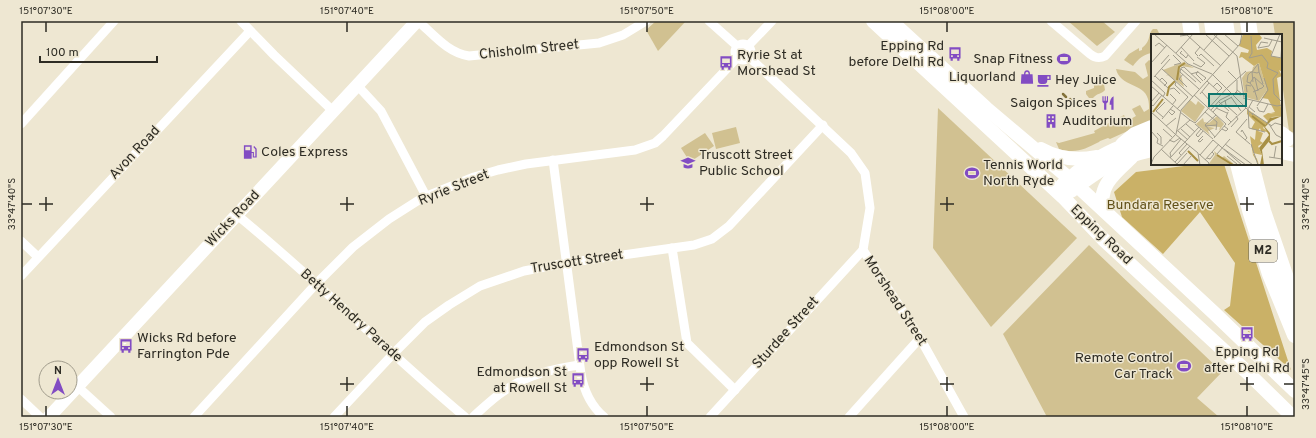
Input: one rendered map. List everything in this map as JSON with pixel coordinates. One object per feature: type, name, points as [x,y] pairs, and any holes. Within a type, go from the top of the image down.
[{"type":"highway","points":[[1190,21],[1192,34]]},
{"type":"highway","points":[[1212,21],[1214,34]]},
{"type":"highway","points":[[1225,21],[1227,34]]},
{"type":"highway","points":[[1128,150],[1135,135],[1151,128]]},
{"type":"highway","name":"M2","points":[[1238,165],[1250,210],[1270,274],[1295,335]]},
{"type":"highway","name":"M2","points":[[1251,165],[1263,211],[1295,304]]},
{"type":"main road","name":"Wicks Road","points":[[78,386],[418,21]]},
{"type":"main road","name":"Epping Road","points":[[873,21],[1059,194],[1103,239],[1247,372],[1293,417]]},
{"type":"main road","name":"Epping Road","points":[[891,21],[986,108],[1074,182],[1295,391]]},
{"type":"main road","points":[[1059,194],[1074,182],[1109,164],[1128,150],[1151,138]]},
{"type":"main road","points":[[1285,141],[1295,155]]},
{"type":"main road","points":[[1028,144],[1037,146],[1051,154],[1066,159],[1102,156],[1128,150],[1151,150]]},
{"type":"main road","points":[[1105,212],[1102,200],[1104,189],[1128,150]]},
{"type":"main road","points":[[1074,182],[1080,170],[1102,156]]},
{"type":"main road","points":[[1278,376],[1295,396]]},
{"type":"main road","name":"Wicks Road","points":[[49,417],[65,400]]},
{"type":"street","points":[[21,124],[114,21]]},
{"type":"street","name":"Chisholm Street","points":[[418,21],[451,50],[456,53],[470,56],[599,43],[623,35],[646,21]]},
{"type":"street","points":[[709,21],[737,46]]},
{"type":"street","points":[[748,46],[772,21]]},
{"type":"street","points":[[1051,21],[1090,54],[1094,57],[1100,58],[1105,56],[1136,21]]},
{"type":"street","points":[[246,24],[333,111]]},
{"type":"street","name":"Avon Road","points":[[21,276],[246,24]]},
{"type":"street","points":[[741,44],[748,46],[751,52],[749,57],[744,59],[738,57],[735,51],[737,46],[741,44]]},
{"type":"street","name":"Ryrie Street","points":[[194,417],[316,284],[364,238],[389,219],[426,196],[474,177],[498,170],[553,160],[635,150],[655,143],[664,136],[738,57]]},
{"type":"street","name":"Morshead Street","points":[[749,57],[823,125],[851,153],[865,173],[870,208],[862,250],[920,338],[964,417]]},
{"type":"street","points":[[357,85],[381,111],[426,196]]},
{"type":"street","name":"Truscott Street","points":[[334,417],[393,354],[426,322],[449,305],[480,286],[524,271],[566,263],[700,244],[712,239],[721,233],[823,125]]},
{"type":"street","points":[[553,160],[579,365],[586,394],[593,407],[604,417]]},
{"type":"street","name":"Betty Hendry Parade","points":[[237,215],[465,417]]},
{"type":"street","points":[[21,241],[38,257]]},
{"type":"street","points":[[672,248],[688,343],[735,390]]},
{"type":"street","name":"Sturdee Street","points":[[710,417],[862,250]]},
{"type":"street","points":[[849,417],[920,338]]},
{"type":"street","points":[[473,417],[504,390],[528,378],[552,369],[579,365]]},
{"type":"street","points":[[78,386],[111,417]]},
{"type":"street","points":[[21,399],[40,417]]},
{"type":"shaded area","points":[[656,21],[686,21],[658,51],[646,30]]},
{"type":"shaded area","points":[[1068,21],[1102,21],[1115,32],[1097,46]]},
{"type":"shaded area","points":[[1273,21],[1295,21],[1295,133],[1289,131],[1282,83],[1282,34],[1275,34]]},
{"type":"shaded area","points":[[1153,29],[1157,29],[1160,34],[1151,34],[1151,53],[1141,57],[1133,66],[1124,60],[1129,54],[1139,48],[1139,51],[1142,50]]},
{"type":"shaded area","points":[[1149,60],[1151,61],[1151,120],[1110,139],[1108,138],[1100,141],[1085,149],[1070,151],[1059,149],[1056,142],[1059,143],[1095,133],[1094,131],[1124,115],[1127,121],[1136,116],[1132,109],[1140,105],[1144,112],[1149,109],[1146,94],[1142,90],[1122,79],[1118,75],[1116,69],[1135,72],[1143,79],[1148,76],[1145,64]]},
{"type":"shaded area","points":[[1097,82],[1104,84],[1105,90],[1093,98],[1089,98],[1086,91],[1094,88],[1094,84]]},
{"type":"shaded area","name":"Tennis World North Ryde","points":[[938,108],[1077,238],[991,327],[933,248]]},
{"type":"shaded area","points":[[736,127],[740,143],[716,149],[712,133]]},
{"type":"shaded area","points":[[705,133],[714,146],[690,162],[681,148]]},
{"type":"shaded area","points":[[1089,245],[1222,372],[1197,398],[1219,417],[1047,417],[1003,334]]},
{"type":"green space","name":"Bundara Reserve","points":[[1192,165],[1224,165],[1291,370],[1224,310],[1230,306],[1235,263],[1200,212],[1163,254],[1122,217],[1114,192],[1136,172]]},
{"type":"waterway","points":[[1063,94],[1066,97]]},
{"type":"waterway","points":[[1070,99],[1073,104]]},
{"type":"place","name":"Epping Rd before Delhi Rd","points":[[955,54]]},
{"type":"place","name":"Snap Fitness","points":[[1064,59]]},
{"type":"place","name":"Ryrie St at Morshead St","points":[[726,63]]},
{"type":"place","name":"Liquorland","points":[[1027,77]]},
{"type":"place","name":"Hey Juice","points":[[1044,80]]},
{"type":"place","name":"Saigon Spices","points":[[1108,103]]},
{"type":"place","name":"Auditorium","points":[[1051,121]]},
{"type":"place","name":"Coles Express","points":[[250,152]]},
{"type":"place","name":"Truscott Street Public School","points":[[688,163]]},
{"type":"place","name":"Tennis World North Ryde","points":[[972,173]]},
{"type":"place","name":"Epping Rd after Delhi Rd","points":[[1247,334]]},
{"type":"place","name":"Wicks Rd before Farrington Pde","points":[[126,346]]},
{"type":"place","name":"Edmondson St opp Rowell St","points":[[583,355]]},
{"type":"place","name":"Remote Control Car Track","points":[[1184,366]]},
{"type":"place","name":"Edmondson St at Rowell St","points":[[578,380]]}]
